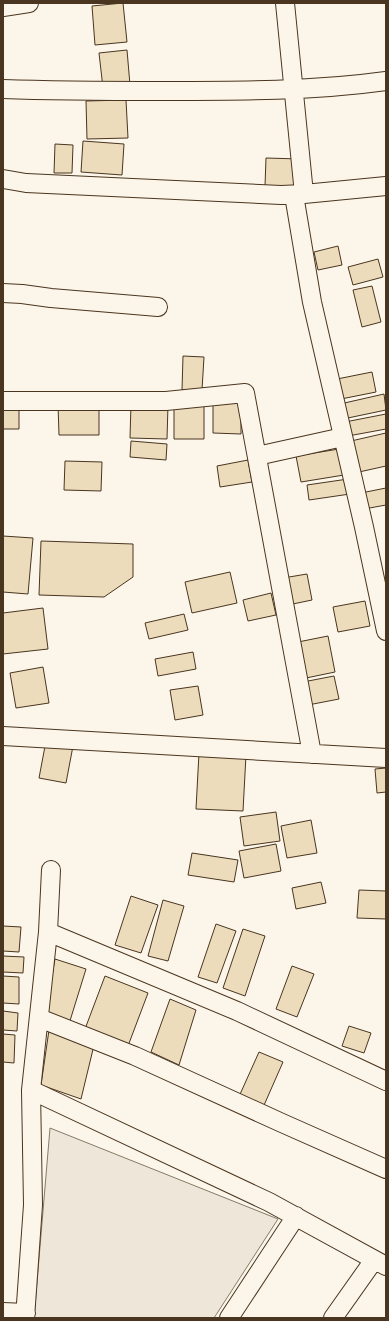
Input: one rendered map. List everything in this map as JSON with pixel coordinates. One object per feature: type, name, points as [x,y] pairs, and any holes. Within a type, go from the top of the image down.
[{"type":"street","points":[[3,6],[29,3]]},
{"type":"street","points":[[285,3],[293,90],[299,195],[312,302],[364,527],[386,631]]},
{"type":"street","points":[[3,89],[211,91],[293,90],[353,86],[386,81]]},
{"type":"street","points":[[3,179],[26,183],[299,195],[386,186]]},
{"type":"street","points":[[3,293],[158,307]]},
{"type":"street","points":[[3,401],[166,401],[245,393],[312,754]]},
{"type":"street","points":[[257,456],[343,437]]},
{"type":"street","points":[[3,736],[386,758]]},
{"type":"street","points":[[3,1312],[26,1316],[33,1205],[31,1090],[48,932],[51,870]]},
{"type":"street","points":[[48,932],[237,1010],[386,1081]]},
{"type":"street","points":[[38,1018],[135,1056],[282,1124],[386,1169]]},
{"type":"street","points":[[31,1090],[269,1202],[380,1263],[333,1318]]},
{"type":"street","points":[[229,1318],[296,1216]]},
{"type":"shaded area","points":[[50,1128],[278,1219],[214,1318],[34,1318]]},
{"type":"building","points":[[123,3],[127,42],[95,45],[92,6]]},
{"type":"building","points":[[127,50],[130,85],[103,88],[99,53]]},
{"type":"building","points":[[126,100],[128,138],[87,139],[86,101]]},
{"type":"building","points":[[83,141],[124,144],[122,175],[81,172]]},
{"type":"building","points":[[55,144],[73,145],[72,173],[54,173]]},
{"type":"building","points":[[266,158],[300,159],[299,186],[265,186]]},
{"type":"building","points":[[338,246],[342,265],[318,270],[314,252]]},
{"type":"building","points":[[378,259],[383,277],[353,285],[348,267]]},
{"type":"building","points":[[372,286],[381,322],[362,327],[353,290]]},
{"type":"building","points":[[183,356],[204,357],[202,390],[182,390]]},
{"type":"building","points":[[372,372],[376,392],[341,399],[337,379]]},
{"type":"building","points":[[384,394],[386,410],[343,419],[340,404]]},
{"type":"building","points":[[213,400],[241,400],[241,434],[213,433]]},
{"type":"building","points":[[174,402],[204,402],[204,439],[174,439]]},
{"type":"building","points":[[58,404],[99,404],[99,435],[59,435]]},
{"type":"building","points":[[131,404],[168,405],[167,439],[130,438]]},
{"type":"building","points":[[3,405],[19,405],[19,429],[3,429]]},
{"type":"building","points":[[386,414],[386,429],[348,436],[345,422]]},
{"type":"building","points":[[386,433],[386,466],[359,472],[351,441]]},
{"type":"building","points":[[131,441],[167,444],[166,460],[130,457]]},
{"type":"building","points":[[339,449],[344,475],[301,482],[296,456]]},
{"type":"building","points":[[248,460],[252,482],[220,487],[217,466]]},
{"type":"building","points":[[65,461],[102,462],[101,491],[64,490]]},
{"type":"building","points":[[348,479],[350,494],[309,500],[307,485]]},
{"type":"building","points":[[386,488],[386,505],[364,509],[361,493]]},
{"type":"building","points":[[3,536],[33,538],[28,594],[3,592]]},
{"type":"building","points":[[41,541],[133,544],[133,577],[104,597],[39,595]]},
{"type":"building","points":[[230,572],[237,603],[192,613],[185,582]]},
{"type":"building","points":[[307,574],[312,600],[288,605],[283,578]]},
{"type":"building","points":[[271,593],[276,615],[248,621],[243,600]]},
{"type":"building","points":[[365,601],[370,626],[338,632],[333,607]]},
{"type":"building","points":[[43,608],[48,649],[3,654],[3,613]]},
{"type":"building","points":[[184,614],[188,630],[149,639],[145,623]]},
{"type":"building","points":[[328,636],[335,672],[306,678],[298,642]]},
{"type":"building","points":[[193,652],[196,669],[158,676],[155,659]]},
{"type":"building","points":[[43,667],[49,703],[16,708],[10,673]]},
{"type":"building","points":[[334,676],[339,699],[308,705],[303,682]]},
{"type":"building","points":[[198,686],[203,715],[175,720],[170,690]]},
{"type":"building","points":[[46,741],[73,746],[66,783],[39,778]]},
{"type":"building","points":[[199,753],[246,755],[243,811],[196,809]]},
{"type":"building","points":[[386,768],[386,792],[377,793],[375,769]]},
{"type":"building","points":[[276,812],[280,841],[244,846],[240,817]]},
{"type":"building","points":[[311,820],[317,853],[287,858],[281,826]]},
{"type":"building","points":[[276,844],[281,871],[244,878],[239,851]]},
{"type":"building","points":[[192,853],[238,860],[234,882],[188,875]]},
{"type":"building","points":[[321,882],[326,903],[296,909],[292,888]]},
{"type":"building","points":[[359,890],[386,891],[386,919],[357,918]]},
{"type":"building","points":[[131,896],[158,905],[141,953],[115,945]]},
{"type":"building","points":[[163,900],[184,906],[168,961],[148,956]]},
{"type":"building","points":[[216,924],[236,931],[217,983],[198,977]]},
{"type":"building","points":[[3,926],[21,927],[19,952],[3,951]]},
{"type":"building","points":[[243,929],[265,936],[245,996],[223,988]]},
{"type":"building","points":[[3,956],[24,957],[23,973],[3,972]]},
{"type":"building","points":[[55,959],[86,969],[69,1024],[45,1014]]},
{"type":"building","points":[[292,966],[314,974],[297,1017],[276,1009]]},
{"type":"building","points":[[3,976],[19,977],[19,1004],[3,1003]]},
{"type":"building","points":[[105,976],[148,993],[128,1046],[85,1029]]},
{"type":"building","points":[[170,999],[196,1010],[179,1065],[151,1052]]},
{"type":"building","points":[[3,1011],[18,1013],[17,1031],[3,1030]]},
{"type":"building","points":[[349,1026],[371,1033],[364,1053],[342,1046]]},
{"type":"building","points":[[49,1030],[95,1041],[81,1099],[41,1085]]},
{"type":"building","points":[[3,1034],[15,1035],[14,1063],[3,1062]]},
{"type":"building","points":[[259,1052],[283,1062],[261,1112],[237,1101]]}]
